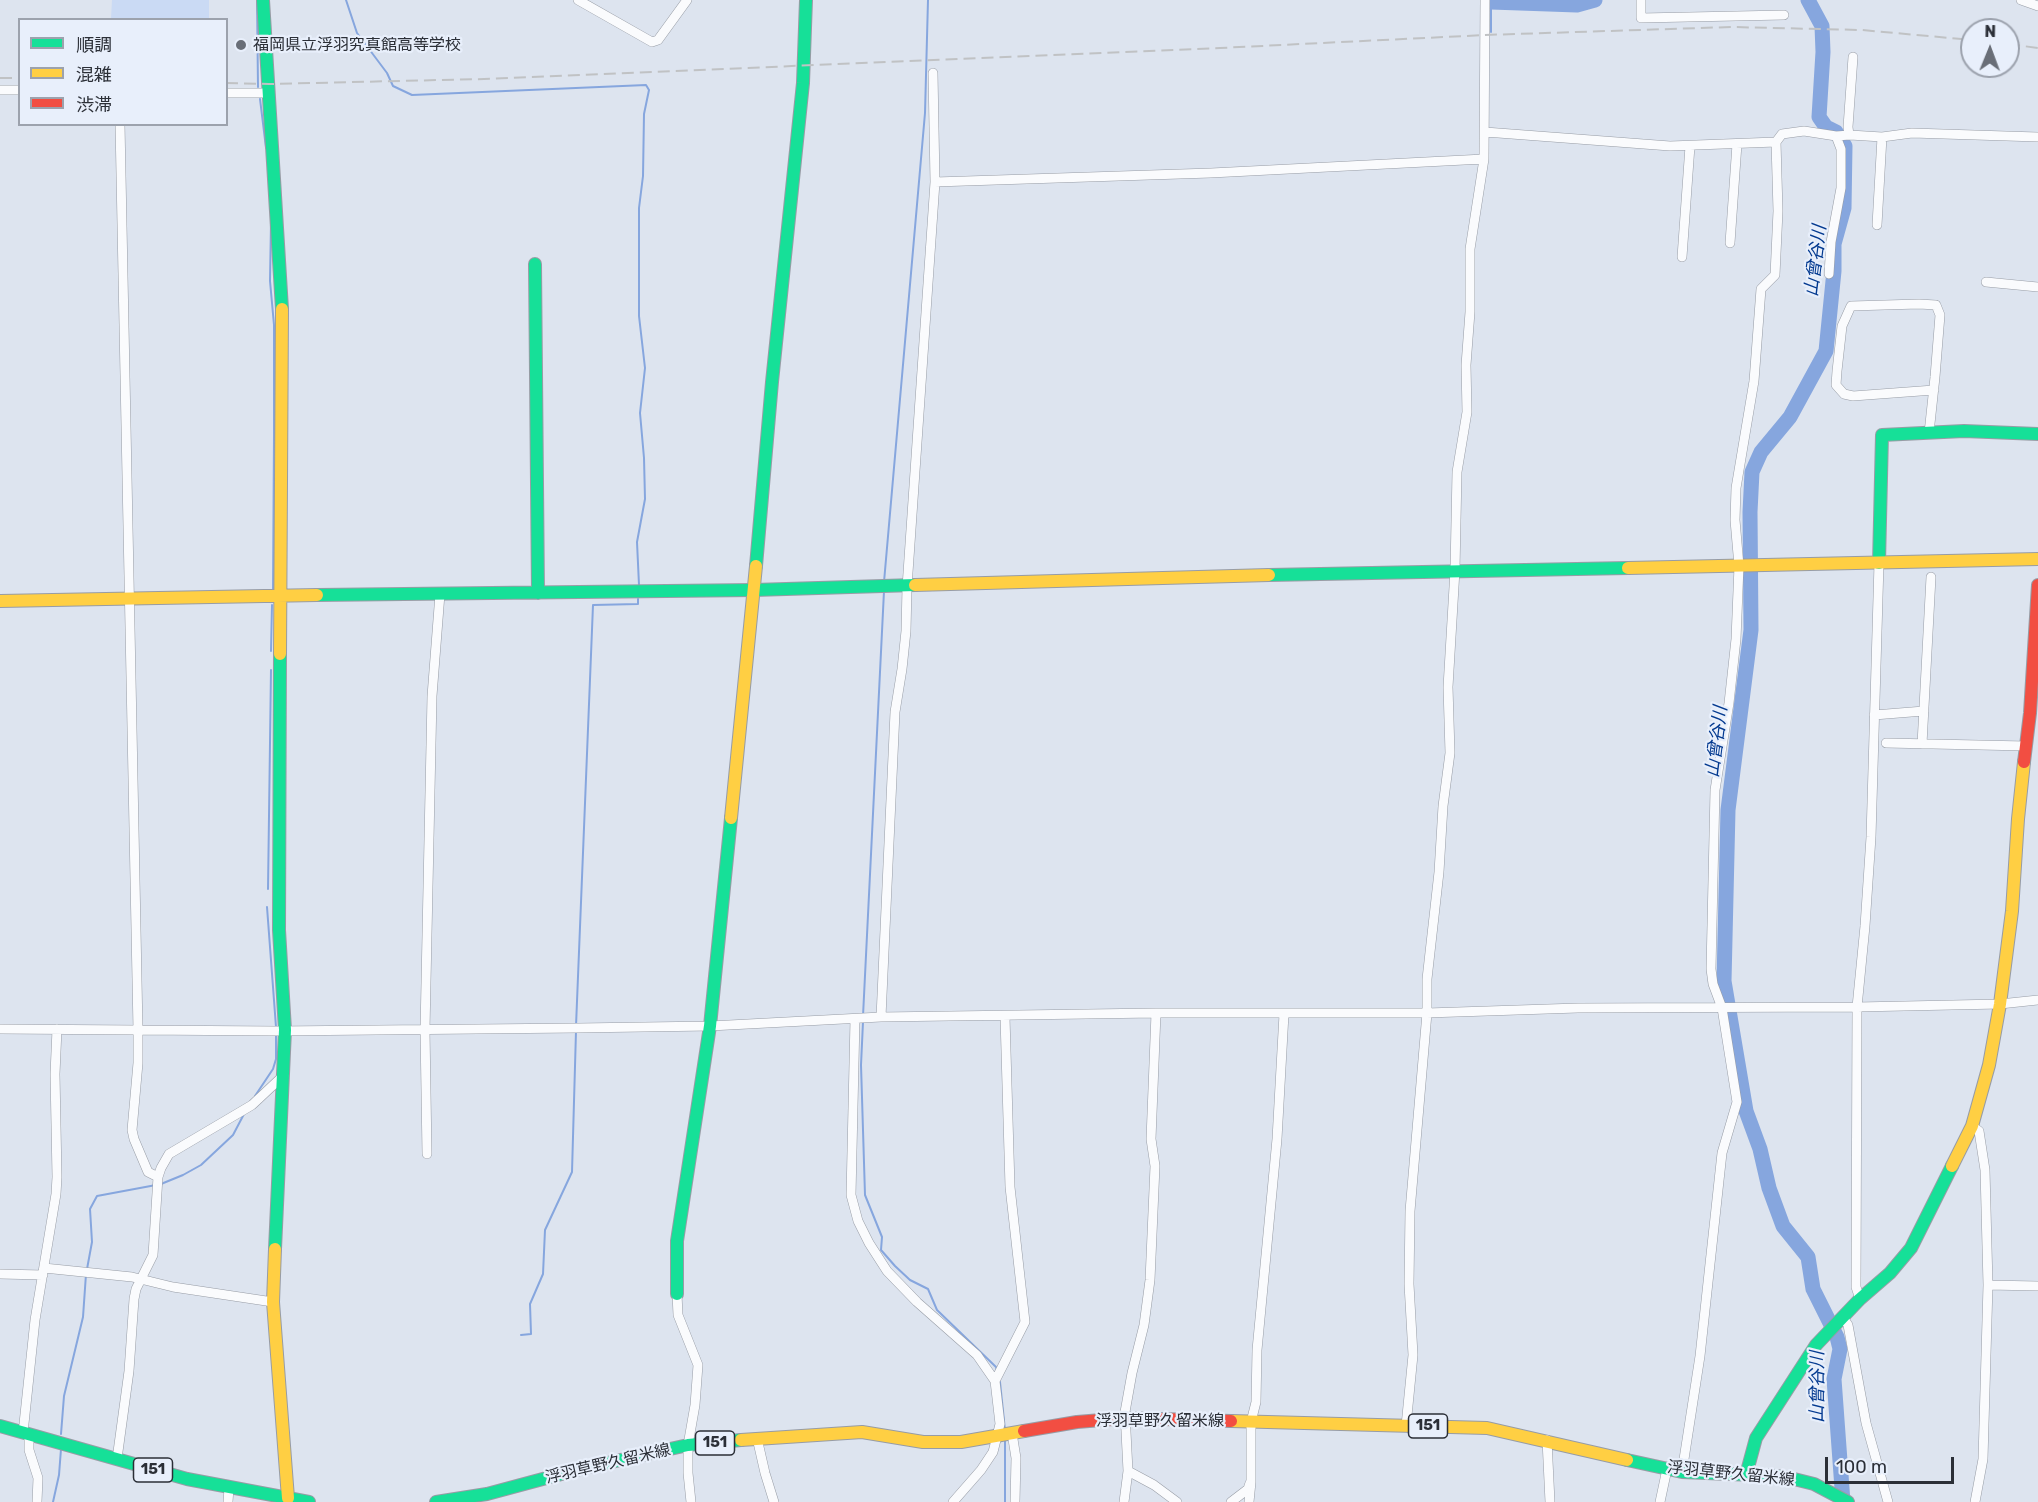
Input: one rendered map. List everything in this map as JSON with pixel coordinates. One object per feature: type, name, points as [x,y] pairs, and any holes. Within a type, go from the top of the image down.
[{"type":"street","points":[[263,0],[282,304],[278,1030],[284,1075],[273,1302],[288,1498]]},
{"type":"street","points":[[578,0],[652,42],[658,40],[687,0]]},
{"type":"street","points":[[691,1502],[688,1446],[695,1405],[698,1365],[678,1315],[677,1240],[710,1026],[803,83],[806,0]]},
{"type":"street","points":[[1406,1426],[1413,1355],[1408,1273],[1410,1211],[1427,1013],[1427,979],[1450,753],[1448,687],[1455,570],[1457,472],[1467,412],[1466,365],[1470,312],[1470,249],[1484,159],[1485,0]]},
{"type":"street","points":[[1641,0],[1641,18],[1784,15]]},
{"type":"street","points":[[2021,0],[2038,6]]},
{"type":"street","points":[[1829,274],[1832,234],[1841,188],[1842,135],[1848,127],[1853,57]]},
{"type":"street","points":[[881,1017],[895,712],[903,660],[935,182],[933,74]]},
{"type":"street","points":[[0,90],[18,90]]},
{"type":"street","points":[[228,93],[269,93]]},
{"type":"street","points":[[120,126],[138,1030],[138,1063],[132,1130],[148,1172],[158,1182]]},
{"type":"street","points":[[1682,1472],[1700,1356],[1722,1153],[1737,1102],[1726,1008],[1713,984],[1711,969],[1715,790],[1747,566],[1735,520],[1736,488],[1754,381],[1761,289],[1775,274],[1778,211],[1776,142],[1782,134],[1804,131],[1882,137],[1912,133],[2038,137]]},
{"type":"street","points":[[1485,132],[1670,146],[1776,142]]},
{"type":"street","points":[[1877,225],[1882,137]]},
{"type":"street","points":[[1730,243],[1737,144]]},
{"type":"street","points":[[1682,256],[1689,146]]},
{"type":"street","points":[[935,182],[1211,173],[1484,159]]},
{"type":"street","points":[[535,264],[538,593]]},
{"type":"street","points":[[1986,282],[2038,286]]},
{"type":"street","points":[[1929,433],[1934,390],[1940,315],[1936,305],[1851,306],[1842,326],[1837,371],[1836,385],[1844,394],[1853,396],[1934,390]]},
{"type":"street","points":[[1860,1299],[1856,1287],[1857,1007],[1869,870],[1882,435],[1964,431],[2038,434]]},
{"type":"street","points":[[0,602],[281,595],[907,587],[1455,570],[2038,559]]},
{"type":"street","points":[[1922,744],[1931,577]]},
{"type":"street","points":[[1746,1475],[1756,1438],[1805,1361],[1835,1324],[1890,1273],[1911,1248],[1972,1126],[1989,1065],[2000,1004],[2012,911],[2038,585]]},
{"type":"street","points":[[427,1154],[425,1030],[432,696],[440,594]]},
{"type":"street","points":[[1874,715],[1924,711]]},
{"type":"street","points":[[1887,743],[2026,746]]},
{"type":"street","points":[[0,1029],[576,1028],[710,1026],[881,1017],[1005,1017],[1156,1013],[1427,1013],[1578,1008],[1857,1007],[2000,1004],[2038,1000]]},
{"type":"street","points":[[1124,1502],[1128,1471],[1126,1418],[1150,1280],[1155,1166],[1151,1139],[1156,1013]]},
{"type":"street","points":[[1249,1502],[1251,1422],[1256,1402],[1257,1350],[1277,1139],[1284,1014]]},
{"type":"street","points":[[995,1381],[1025,1322],[1010,1187],[1005,1017]]},
{"type":"street","points":[[855,1019],[851,1195],[858,1221],[887,1271],[917,1302],[977,1355],[995,1381],[1000,1424],[1007,1434],[1016,1458],[1015,1502]]},
{"type":"street","points":[[37,1502],[38,1478],[26,1434],[35,1320],[57,1177],[55,1074],[57,1029]]},
{"type":"street","points":[[117,1459],[129,1371],[134,1299],[153,1255],[161,1168],[169,1154],[252,1105],[284,1075]]},
{"type":"street","points":[[1972,1126],[1979,1131],[1985,1170],[1988,1285],[1983,1459],[1975,1502]]},
{"type":"street","points":[[0,1274],[86,1273],[141,1279],[173,1287],[273,1302]]},
{"type":"street","points":[[1988,1285],[2038,1286]]},
{"type":"street","points":[[1835,1324],[1848,1325],[1866,1423],[1888,1502]]},
{"type":"street","name":"浮羽草野久留米線","points":[[436,1502],[484,1498],[580,1469],[688,1446],[845,1432],[938,1443],[961,1442],[1077,1422],[1126,1418],[1487,1428],[1682,1472],[1794,1479],[1814,1484],[1839,1499]]},
{"type":"street","name":"151","points":[[0,1426],[187,1479],[309,1502]]},
{"type":"street","points":[[953,1502],[981,1470],[1007,1434]]},
{"type":"street","points":[[758,1438],[774,1502]]},
{"type":"street","points":[[1547,1440],[1550,1502]]},
{"type":"street","points":[[1660,1502],[1667,1469]]},
{"type":"street","points":[[1128,1471],[1154,1485],[1177,1502]]},
{"type":"street","points":[[1231,1502],[1248,1489],[1251,1482]]},
{"type":"street","points":[[228,1502],[229,1488]]},
{"type":"shaded area","points":[[112,0],[209,0],[209,18],[111,18]]},
{"type":"waterway","points":[[257,0],[258,87]]},
{"type":"waterway","points":[[346,0],[357,33],[387,73],[393,86],[412,95],[646,85],[649,90],[644,114],[643,176],[639,208],[639,316],[645,368],[640,413],[645,499],[637,542],[639,585]]},
{"type":"waterway","points":[[884,582],[925,113],[928,0]]},
{"type":"waterway","name":"山曾谷川","points":[[1491,0],[1491,2],[1577,5],[1595,0]]},
{"type":"waterway","name":"山曾谷川","points":[[1808,0],[1822,26],[1823,52],[1819,117],[1826,127],[1836,132],[1845,146],[1844,208],[1834,244],[1834,271],[1826,351],[1790,417],[1761,452],[1752,472],[1751,630],[1728,810],[1724,981],[1746,1111],[1760,1149],[1769,1188],[1783,1226],[1808,1257],[1813,1289],[1837,1337],[1840,1349],[1834,1379],[1843,1502]]},
{"type":"waterway","points":[[1491,2],[1491,32]]},
{"type":"waterway","points":[[260,99],[266,148]]},
{"type":"waterway","points":[[271,223],[270,281],[274,325],[273,592]]},
{"type":"waterway","points":[[863,1016],[884,591]]},
{"type":"waterway","points":[[576,1026],[593,605],[638,604],[638,599]]},
{"type":"waterway","points":[[271,651],[272,605]]},
{"type":"waterway","points":[[268,889],[271,670]]},
{"type":"waterway","points":[[267,907],[276,1027]]},
{"type":"waterway","points":[[863,1022],[861,1065],[865,1195],[882,1237],[881,1250],[910,1280],[928,1289],[937,1310],[996,1367],[997,1371]]},
{"type":"waterway","points":[[521,1335],[531,1334],[530,1304],[543,1274],[545,1230],[572,1172],[576,1031]]},
{"type":"waterway","points":[[255,1096],[273,1069],[276,1059],[276,1033]]},
{"type":"waterway","points":[[161,1184],[201,1165],[233,1135],[244,1114]]},
{"type":"waterway","points":[[87,1269],[92,1242],[90,1209],[97,1196],[156,1185]]},
{"type":"waterway","points":[[61,1434],[64,1396],[83,1317],[86,1274]]},
{"type":"waterway","points":[[1000,1382],[1005,1430]]},
{"type":"waterway","points":[[1005,1439],[1005,1502]]},
{"type":"waterway","points":[[53,1502],[59,1475],[61,1449]]},
{"type":"railway","points":[[228,83],[484,79],[1485,35],[1732,27],[1862,30],[1960,39]]},
{"type":"railway","points":[[2020,46],[2038,48]]},
{"type":"railway","points":[[0,78],[18,78]]},
{"type":"traffic: fast","points":[[263,0],[282,309]]},
{"type":"traffic: fast","points":[[756,566],[772,382],[803,83],[806,0]]},
{"type":"traffic: fast","points":[[535,264],[538,593]]},
{"type":"traffic: fast","points":[[1879,563],[1882,435],[1964,431],[2038,434]]},
{"type":"traffic: fast","points":[[1269,575],[1628,568]]},
{"type":"traffic: fast","points":[[317,595],[754,590],[915,585]]},
{"type":"traffic: fast","points":[[275,1249],[285,1030],[279,930],[280,654]]},
{"type":"traffic: fast","points":[[677,1294],[677,1241],[710,1026],[731,818]]},
{"type":"traffic: fast","points":[[1746,1475],[1756,1438],[1816,1345],[1860,1299],[1890,1273],[1911,1248],[1952,1166]]},
{"type":"traffic: fast","points":[[0,1426],[187,1479],[309,1502]]},
{"type":"traffic: fast","points":[[436,1502],[487,1494],[580,1469],[688,1445],[741,1440]]},
{"type":"traffic: fast","points":[[1627,1460],[1682,1472],[1777,1476],[1794,1479],[1814,1484],[1848,1502]]},
{"type":"traffic: slow","points":[[280,654],[282,309]]},
{"type":"traffic: slow","points":[[1628,568],[2038,559]]},
{"type":"traffic: slow","points":[[731,818],[756,566]]},
{"type":"traffic: slow","points":[[915,585],[1269,575]]},
{"type":"traffic: slow","points":[[0,601],[317,595]]},
{"type":"traffic: slow","points":[[1952,1166],[1972,1126],[1989,1065],[2000,1004],[2012,911],[2024,762]]},
{"type":"traffic: slow","points":[[275,1249],[273,1302],[288,1498]]},
{"type":"traffic: slow","points":[[1231,1421],[1487,1428],[1627,1460]]},
{"type":"traffic: slow","points":[[741,1440],[862,1432],[923,1442],[961,1442],[1024,1431]]},
{"type":"traffic: jam","points":[[2024,762],[2030,713],[2038,585]]},
{"type":"traffic: jam","points":[[1024,1431],[1077,1422],[1126,1418],[1231,1421]]},
{"type":"place","name":"福岡県立浮羽究真館高等学校","points":[[241,45]]}]
